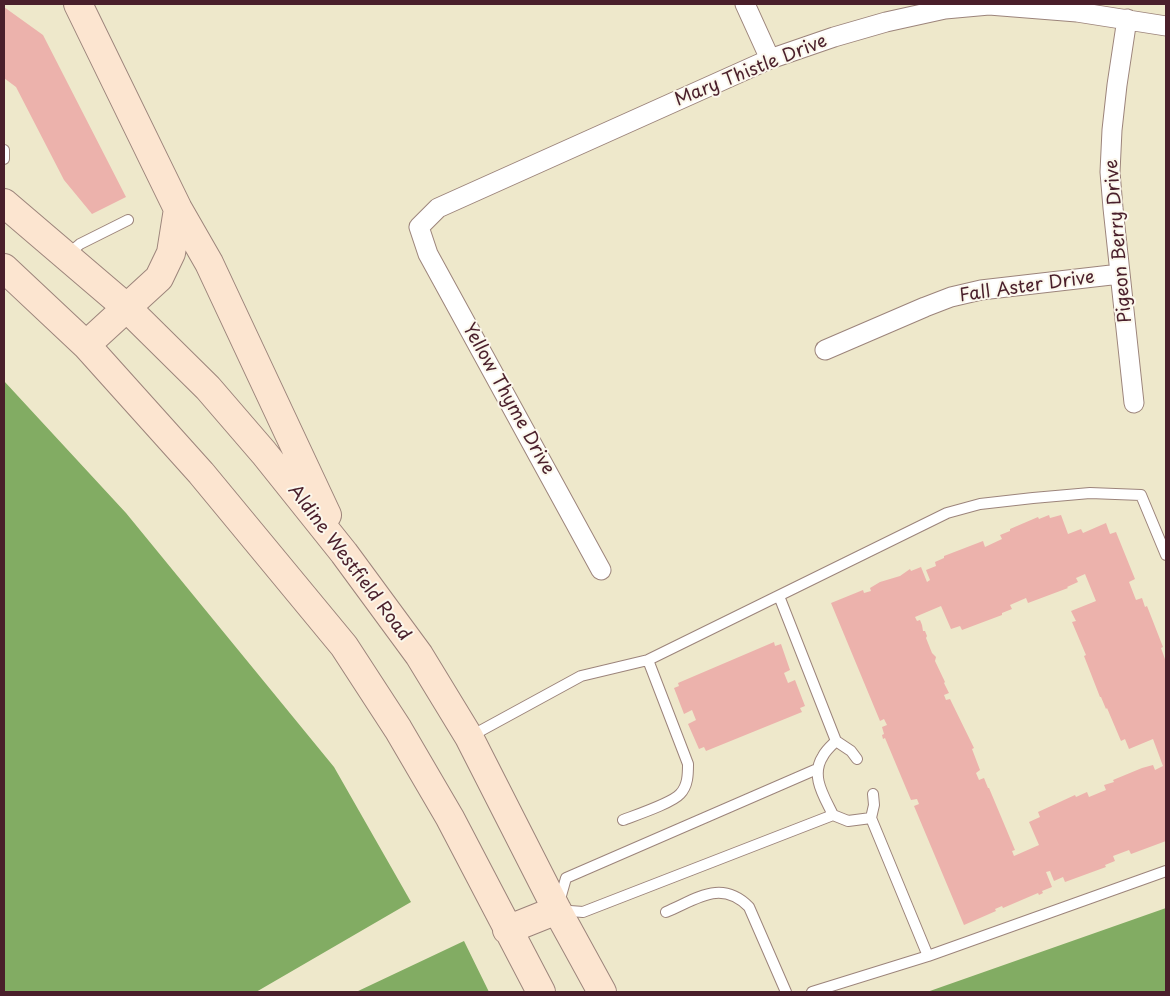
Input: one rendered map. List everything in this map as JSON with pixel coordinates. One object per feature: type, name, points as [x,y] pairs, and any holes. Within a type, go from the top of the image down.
[{"type":"main road","points":[[78,4],[178,209],[209,263],[344,553]]},
{"type":"main road","name":"Aldine Westfield Road","points":[[4,203],[127,308],[208,388],[344,553],[419,655],[469,737],[602,992]]},
{"type":"main road","points":[[86,345],[159,278],[171,253],[178,209]]},
{"type":"main road","points":[[4,268],[86,345],[201,473],[344,646],[398,729],[450,818],[541,992]]},
{"type":"main road","points":[[508,930],[558,910]]},
{"type":"street","points":[[745,4],[770,59]]},
{"type":"street","name":"Mary Thistle Drive","points":[[419,227],[438,208],[770,59],[834,37],[886,22],[945,9],[989,5],[1040,8],[1166,26]]},
{"type":"street","name":"Pigeon Berry Drive","points":[[1127,19],[1115,103],[1110,172],[1134,403]]},
{"type":"street","name":"Yellow Thyme Drive","points":[[419,227],[428,254],[601,570]]},
{"type":"street","name":"Fall Aster Drive","points":[[825,350],[925,307],[973,292],[1120,274]]},
{"type":"lane","points":[[4,150],[4,159]]},
{"type":"lane","points":[[66,256],[80,244],[128,220]]},
{"type":"lane","points":[[469,737],[581,676],[648,660],[947,513],[980,504],[1090,493],[1141,494],[1166,555]]},
{"type":"lane","points":[[779,596],[836,741],[851,751],[857,759]]},
{"type":"lane","points":[[623,820],[681,794],[688,778],[688,764],[648,660]]},
{"type":"lane","points":[[833,815],[818,782],[817,769],[823,755],[836,741]]},
{"type":"lane","points":[[817,769],[566,878],[558,910],[582,912],[833,815],[848,821],[871,818]]},
{"type":"lane","points":[[873,794],[874,805],[871,818],[928,956]]},
{"type":"lane","points":[[812,992],[928,956],[1166,871]]},
{"type":"lane","points":[[666,912],[714,892],[729,893],[740,899],[748,907],[786,992]]},
{"type":"green space","points":[[4,381],[126,513],[334,767],[411,902],[256,992],[4,992]]},
{"type":"green space","points":[[1166,908],[1166,992],[927,992]]},
{"type":"green space","points":[[464,941],[489,992],[356,992]]},
{"type":"building","points":[[4,7],[43,35],[126,197],[92,214],[64,180],[16,87],[4,78]]},
{"type":"building","points":[[1049,515],[1050,518],[1061,515],[1068,534],[1081,529],[1083,533],[1106,523],[1110,534],[1116,532],[1135,579],[1129,582],[1136,600],[1142,598],[1145,607],[1147,606],[1163,647],[1161,648],[1166,662],[1166,841],[1131,854],[1129,850],[1113,856],[1115,861],[1105,865],[1106,867],[1065,882],[1063,877],[1054,881],[1050,871],[1046,872],[1052,887],[1042,891],[1043,893],[1039,895],[1038,893],[1003,908],[1002,906],[995,909],[996,911],[964,925],[914,806],[919,804],[917,799],[911,800],[885,738],[883,739],[882,727],[887,725],[884,719],[880,721],[831,603],[863,590],[864,593],[871,591],[870,588],[880,582],[900,576],[910,569],[911,571],[921,567],[927,582],[930,580],[926,570],[936,566],[935,562],[944,558],[944,556],[983,541],[985,547],[1002,539],[1000,535],[1010,531],[1010,529],[1038,517],[1039,519]],"holes":[[[1085,574],[1096,601],[1071,611],[1076,621],[1072,622],[1086,655],[1084,656],[1100,697],[1107,708],[1121,741],[1125,739],[1129,749],[1153,739],[1163,766],[1155,770],[1153,765],[1142,768],[1104,785],[1106,790],[1089,797],[1087,792],[1076,797],[1075,795],[1038,812],[1040,817],[1029,822],[1039,845],[1014,856],[1012,851],[1015,850],[989,788],[984,778],[979,780],[976,773],[980,770],[972,749],[974,748],[950,699],[946,700],[944,695],[949,693],[935,661],[936,657],[932,653],[920,620],[917,621],[915,617],[941,606],[951,629],[960,626],[962,630],[1002,615],[1002,613],[1012,609],[1010,605],[1026,598],[1028,603],[1068,588],[1078,582],[1076,578]]]},
{"type":"building","points":[[774,642],[775,646],[781,644],[790,670],[784,673],[788,683],[795,680],[805,706],[800,708],[802,712],[706,751],[704,747],[699,749],[688,724],[696,720],[692,710],[684,714],[674,688],[679,686],[678,683]]}]
